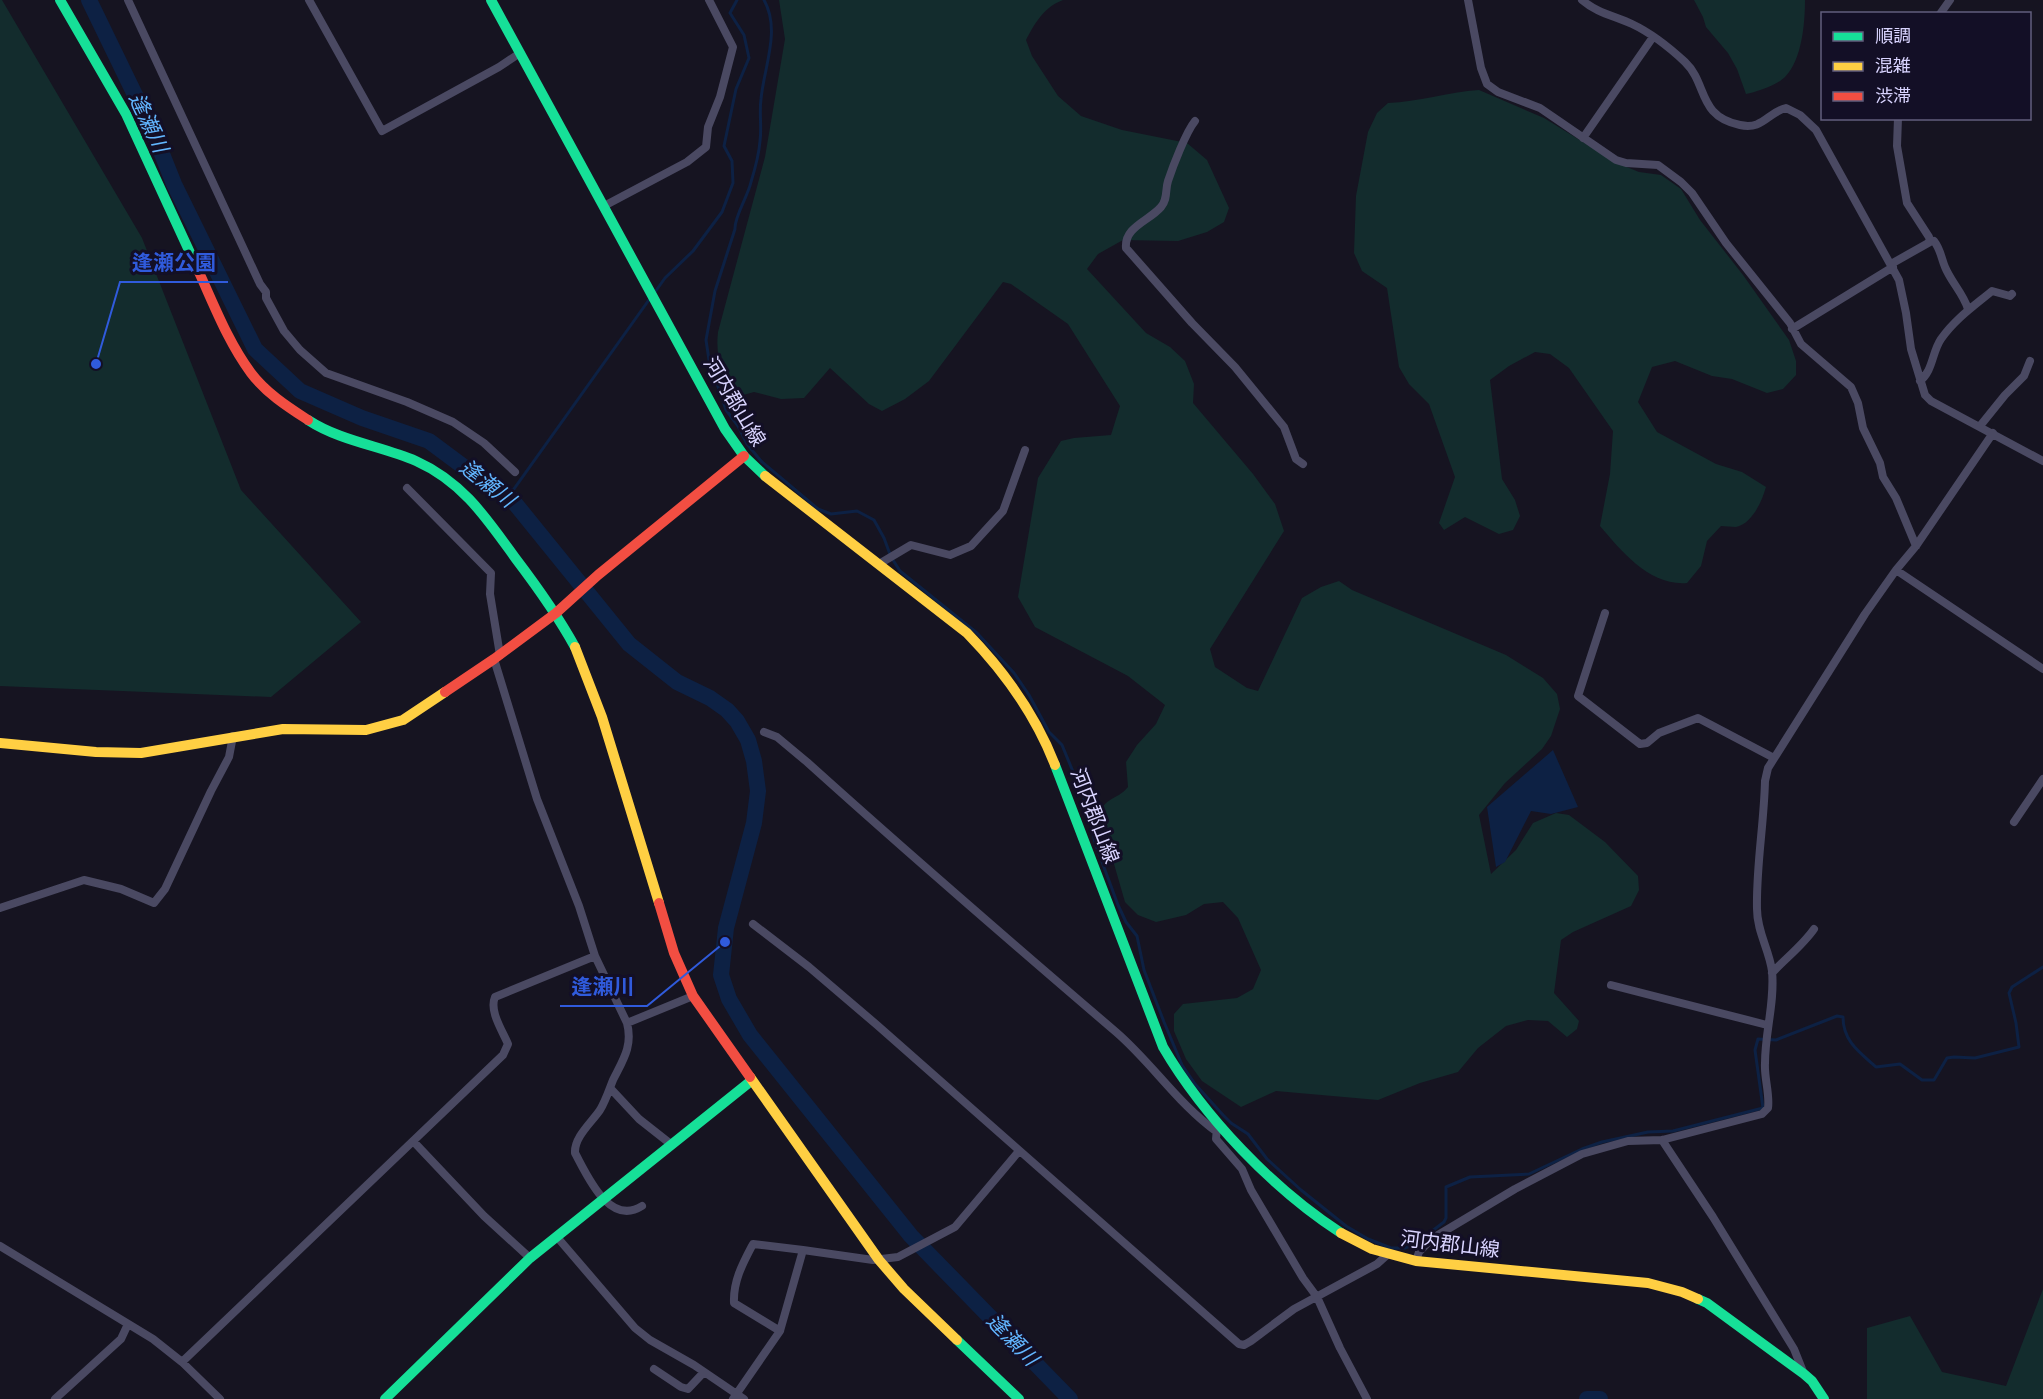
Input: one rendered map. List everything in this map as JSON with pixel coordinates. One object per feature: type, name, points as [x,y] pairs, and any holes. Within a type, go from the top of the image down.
[{"type":"street","points":[[60,0],[126,114],[232,343],[252,375],[279,401],[314,424],[366,445],[415,461],[457,487],[479,508],[559,611],[578,653],[602,717],[674,953],[693,996],[879,1260],[904,1289],[1019,1399]]},
{"type":"street","points":[[128,0],[260,284],[266,292],[266,298],[284,331],[300,350],[327,374],[407,402],[453,422],[484,443],[515,472]]},
{"type":"street","points":[[309,0],[382,131],[499,67],[520,53]]},
{"type":"street","name":"河内郡山線","points":[[491,0],[725,429],[744,456],[768,479],[967,633],[1007,677],[1028,710],[1053,760],[1163,1047],[1177,1074],[1218,1128],[1302,1204],[1348,1238],[1387,1255],[1416,1261],[1648,1283],[1682,1292],[1707,1303],[1804,1374],[1812,1381],[1824,1399]]},
{"type":"street","points":[[604,206],[687,162],[706,147],[708,127],[720,98],[733,47],[709,0]]},
{"type":"street","points":[[1468,0],[1481,68],[1487,84],[1497,93],[1540,108],[1616,160],[1658,165],[1692,193],[1726,243],[1790,323],[1792,330],[1807,351],[1844,379],[1855,393],[1863,428],[1877,454],[1883,477],[1896,498],[1916,546]]},
{"type":"street","points":[[1582,0],[1594,8],[1634,25],[1688,64],[1709,107],[1729,120],[1739,125],[1753,127],[1786,108],[1808,122],[1820,136],[1902,288],[1911,349],[1925,395],[1931,402],[2043,461]]},
{"type":"street","points":[[1582,138],[1653,37]]},
{"type":"street","points":[[1792,330],[1930,242],[1907,203],[1897,146],[1898,120]]},
{"type":"street","points":[[1195,121],[1167,184],[1165,202],[1129,233],[1126,248],[1235,368],[1284,427],[1296,459],[1303,464]]},
{"type":"street","points":[[1934,241],[1941,251],[1944,266],[1961,292],[1968,309]]},
{"type":"street","points":[[1920,381],[1927,374],[1939,341],[1968,309],[1992,291],[2010,296],[2012,294]]},
{"type":"street","points":[[1980,426],[2024,376],[2030,361]]},
{"type":"street","points":[[1416,1261],[1419,1252],[1433,1238],[1515,1189],[1582,1154],[1628,1141],[1662,1140],[1765,1112],[1769,1105],[1764,1064],[1772,996],[1772,973],[1768,954],[1760,935],[1757,908],[1765,781],[1768,768],[1865,614],[1916,546],[1993,433]]},
{"type":"street","points":[[879,564],[911,545],[950,555],[971,546],[1003,511],[1025,450]]},
{"type":"street","points":[[0,743],[96,752],[141,753],[283,729],[343,731],[383,727],[403,720],[497,657],[559,611],[598,575],[744,456]]},
{"type":"street","points":[[406,488],[491,573],[490,594],[497,657],[537,799],[579,906],[595,956],[630,1034],[628,1049],[611,1089],[600,1110],[578,1140],[575,1153],[589,1178],[608,1204],[628,1210],[635,1210],[642,1206]]},
{"type":"street","points":[[1896,570],[2043,669]]},
{"type":"street","points":[[1605,613],[1578,696],[1640,744],[1647,743],[1659,733],[1698,718],[1774,758]]},
{"type":"street","points":[[764,732],[773,735],[807,762],[1117,1033],[1166,1082],[1192,1113],[1218,1128],[1216,1139],[1242,1169],[1251,1190],[1303,1278],[1317,1297],[1367,1399]]},
{"type":"street","points":[[0,908],[84,880],[121,889],[154,903],[165,889],[229,757],[233,736]]},
{"type":"street","points":[[2014,822],[2043,778]]},
{"type":"street","points":[[753,924],[809,967],[877,1025],[1239,1344],[1244,1345],[1251,1341],[1294,1309],[1377,1264],[1387,1255]]},
{"type":"street","points":[[1772,973],[1792,951],[1808,938],[1814,929]]},
{"type":"street","points":[[182,1362],[413,1142],[507,1048],[508,1044],[494,1013],[495,997],[595,956]]},
{"type":"street","points":[[1611,986],[1767,1026]]},
{"type":"street","points":[[627,1023],[693,996]]},
{"type":"street","points":[[386,1399],[530,1258],[751,1081]]},
{"type":"street","points":[[611,1089],[639,1119],[672,1145]]},
{"type":"street","points":[[1662,1140],[1713,1217],[1794,1349],[1804,1374]]},
{"type":"street","points":[[413,1142],[484,1216],[530,1258]]},
{"type":"street","points":[[780,1331],[734,1303],[740,1268],[753,1244],[879,1260],[898,1257],[955,1227],[1019,1151]]},
{"type":"street","points":[[557,1238],[603,1288],[635,1328],[650,1340],[704,1372],[738,1398],[780,1331],[803,1250]]},
{"type":"street","points":[[0,1246],[153,1339],[182,1362],[220,1399]]},
{"type":"street","points":[[55,1399],[121,1339],[128,1324]]},
{"type":"street","points":[[654,1370],[688,1389],[704,1372]]},
{"type":"green space","points":[[0,0],[142,238],[241,490],[361,622],[271,697],[0,686]]},
{"type":"green space","points":[[779,0],[1063,0],[1045,11],[1026,40],[1032,56],[1058,96],[1081,116],[1122,130],[1187,143],[1207,160],[1229,208],[1224,222],[1207,232],[1178,241],[1123,240],[1098,254],[1087,269],[1146,333],[1170,347],[1185,361],[1194,384],[1193,403],[1253,474],[1275,504],[1284,531],[1210,649],[1215,667],[1247,688],[1258,691],[1302,598],[1321,587],[1339,581],[1352,590],[1506,655],[1543,678],[1557,694],[1560,709],[1551,736],[1542,749],[1505,783],[1479,815],[1491,874],[1516,850],[1533,823],[1556,813],[1569,815],[1605,842],[1638,876],[1639,890],[1631,906],[1573,932],[1561,940],[1554,993],[1579,1021],[1577,1029],[1567,1037],[1548,1021],[1528,1020],[1506,1026],[1478,1048],[1458,1072],[1420,1083],[1378,1100],[1276,1091],[1241,1107],[1202,1081],[1186,1059],[1174,1031],[1174,1014],[1183,1004],[1237,998],[1253,989],[1261,970],[1238,918],[1223,902],[1204,904],[1186,915],[1156,922],[1138,915],[1125,902],[1101,819],[1101,812],[1106,803],[1128,787],[1126,762],[1137,745],[1156,724],[1165,705],[1128,676],[1035,627],[1018,597],[1038,478],[1061,441],[1111,435],[1120,406],[1068,324],[1011,284],[1003,282],[929,381],[905,399],[882,411],[869,404],[830,368],[804,398],[781,399],[754,392],[736,397],[724,373],[719,358],[718,332],[765,157],[785,39]]},
{"type":"green space","points":[[1694,0],[1805,0],[1799,51],[1791,70],[1777,83],[1746,94],[1737,69],[1728,53],[1706,27]]},
{"type":"green space","points":[[1479,90],[1544,118],[1617,163],[1639,172],[1661,175],[1681,189],[1700,220],[1789,340],[1796,361],[1796,375],[1783,389],[1767,393],[1732,379],[1712,376],[1675,361],[1652,367],[1638,402],[1657,432],[1716,464],[1742,472],[1766,487],[1759,505],[1747,521],[1736,527],[1721,526],[1707,541],[1701,566],[1687,583],[1661,579],[1649,573],[1627,556],[1600,526],[1610,474],[1613,431],[1569,368],[1550,354],[1535,352],[1509,366],[1490,380],[1502,479],[1515,500],[1520,516],[1513,530],[1499,534],[1465,517],[1444,530],[1439,523],[1455,477],[1429,404],[1409,384],[1399,367],[1387,288],[1362,271],[1354,253],[1356,196],[1368,132],[1377,113],[1388,103]]},
{"type":"green space","points":[[2043,1289],[2043,1399],[1867,1399],[1867,1328],[1910,1316],[1942,1372],[2006,1386]]},
{"type":"water","points":[[1553,750],[1578,807],[1551,814],[1531,811],[1505,862],[1496,867],[1487,807]]},
{"type":"waterway","name":"逢瀬川","points":[[89,0],[154,134],[174,184],[255,349],[300,391],[362,418],[429,441],[472,473],[509,496],[629,644],[677,682],[710,698],[727,710],[737,721],[748,740],[754,761],[758,791],[754,823],[726,928],[721,975],[729,999],[750,1035],[911,1236],[1070,1399]]},
{"type":"waterway","points":[[655,292],[665,278],[693,251],[722,212],[733,183],[732,161],[724,146],[736,89],[749,58],[744,35],[730,13],[737,0]]},
{"type":"waterway","points":[[764,0],[769,12],[771,36],[761,99],[759,151],[715,291],[706,340],[709,360],[726,410],[738,426],[747,444],[761,461],[818,509],[831,514],[857,511],[874,520],[900,571],[977,633],[1014,673],[1049,732],[1062,745],[1088,808],[1095,843],[1118,905],[1126,922],[1137,936],[1144,970],[1182,1065],[1195,1084],[1223,1115],[1248,1134],[1267,1159],[1346,1226],[1368,1239],[1391,1248],[1405,1248],[1415,1244],[1444,1222],[1446,1187],[1470,1177],[1529,1174],[1602,1142],[1648,1132],[1673,1131],[1763,1108],[1755,1050],[1758,1039],[1776,1040],[1837,1016],[1843,1017],[1846,1033],[1853,1045],[1876,1067],[1900,1064],[1922,1080],[1934,1080],[1947,1058],[1975,1058],[2019,1047],[2009,993],[2012,987],[2043,967]]},
{"type":"waterway","points":[[509,496],[651,297]]},
{"type":"waterway","name":"逢瀬川","points":[[1587,1399],[1600,1399]]},
{"type":"traffic: fast","points":[[60,0],[126,114],[198,270]]},
{"type":"traffic: fast","points":[[491,0],[725,429],[744,456],[765,476]]},
{"type":"traffic: fast","points":[[308,420],[333,433],[416,461],[433,470],[461,491],[484,516],[532,581],[555,613],[575,647]]},
{"type":"traffic: fast","points":[[1055,765],[1163,1047],[1199,1099],[1242,1150],[1290,1195],[1341,1233]]},
{"type":"traffic: fast","points":[[385,1399],[530,1258],[751,1081]]},
{"type":"traffic: fast","points":[[1698,1299],[1707,1303],[1804,1374],[1812,1381],[1824,1399]]},
{"type":"traffic: fast","points":[[957,1340],[1019,1399]]},
{"type":"traffic: slow","points":[[765,476],[967,633],[1018,695],[1055,765]]},
{"type":"traffic: slow","points":[[575,647],[602,717],[659,903]]},
{"type":"traffic: slow","points":[[0,743],[96,752],[141,753],[283,729],[366,730],[403,720],[445,692]]},
{"type":"traffic: slow","points":[[750,1077],[879,1260],[904,1289],[957,1340]]},
{"type":"traffic: slow","points":[[1341,1233],[1372,1249],[1416,1261],[1648,1283],[1698,1299]]},
{"type":"traffic: jam","points":[[198,270],[228,336],[251,373],[270,393],[308,420]]},
{"type":"traffic: jam","points":[[445,692],[556,613],[598,575],[744,456]]},
{"type":"traffic: jam","points":[[659,903],[674,953],[693,996],[750,1077]]},
{"type":"place","name":"逢瀬公園","points":[[96,364]]},
{"type":"place","name":"逢瀬川","points":[[725,942]]}]
